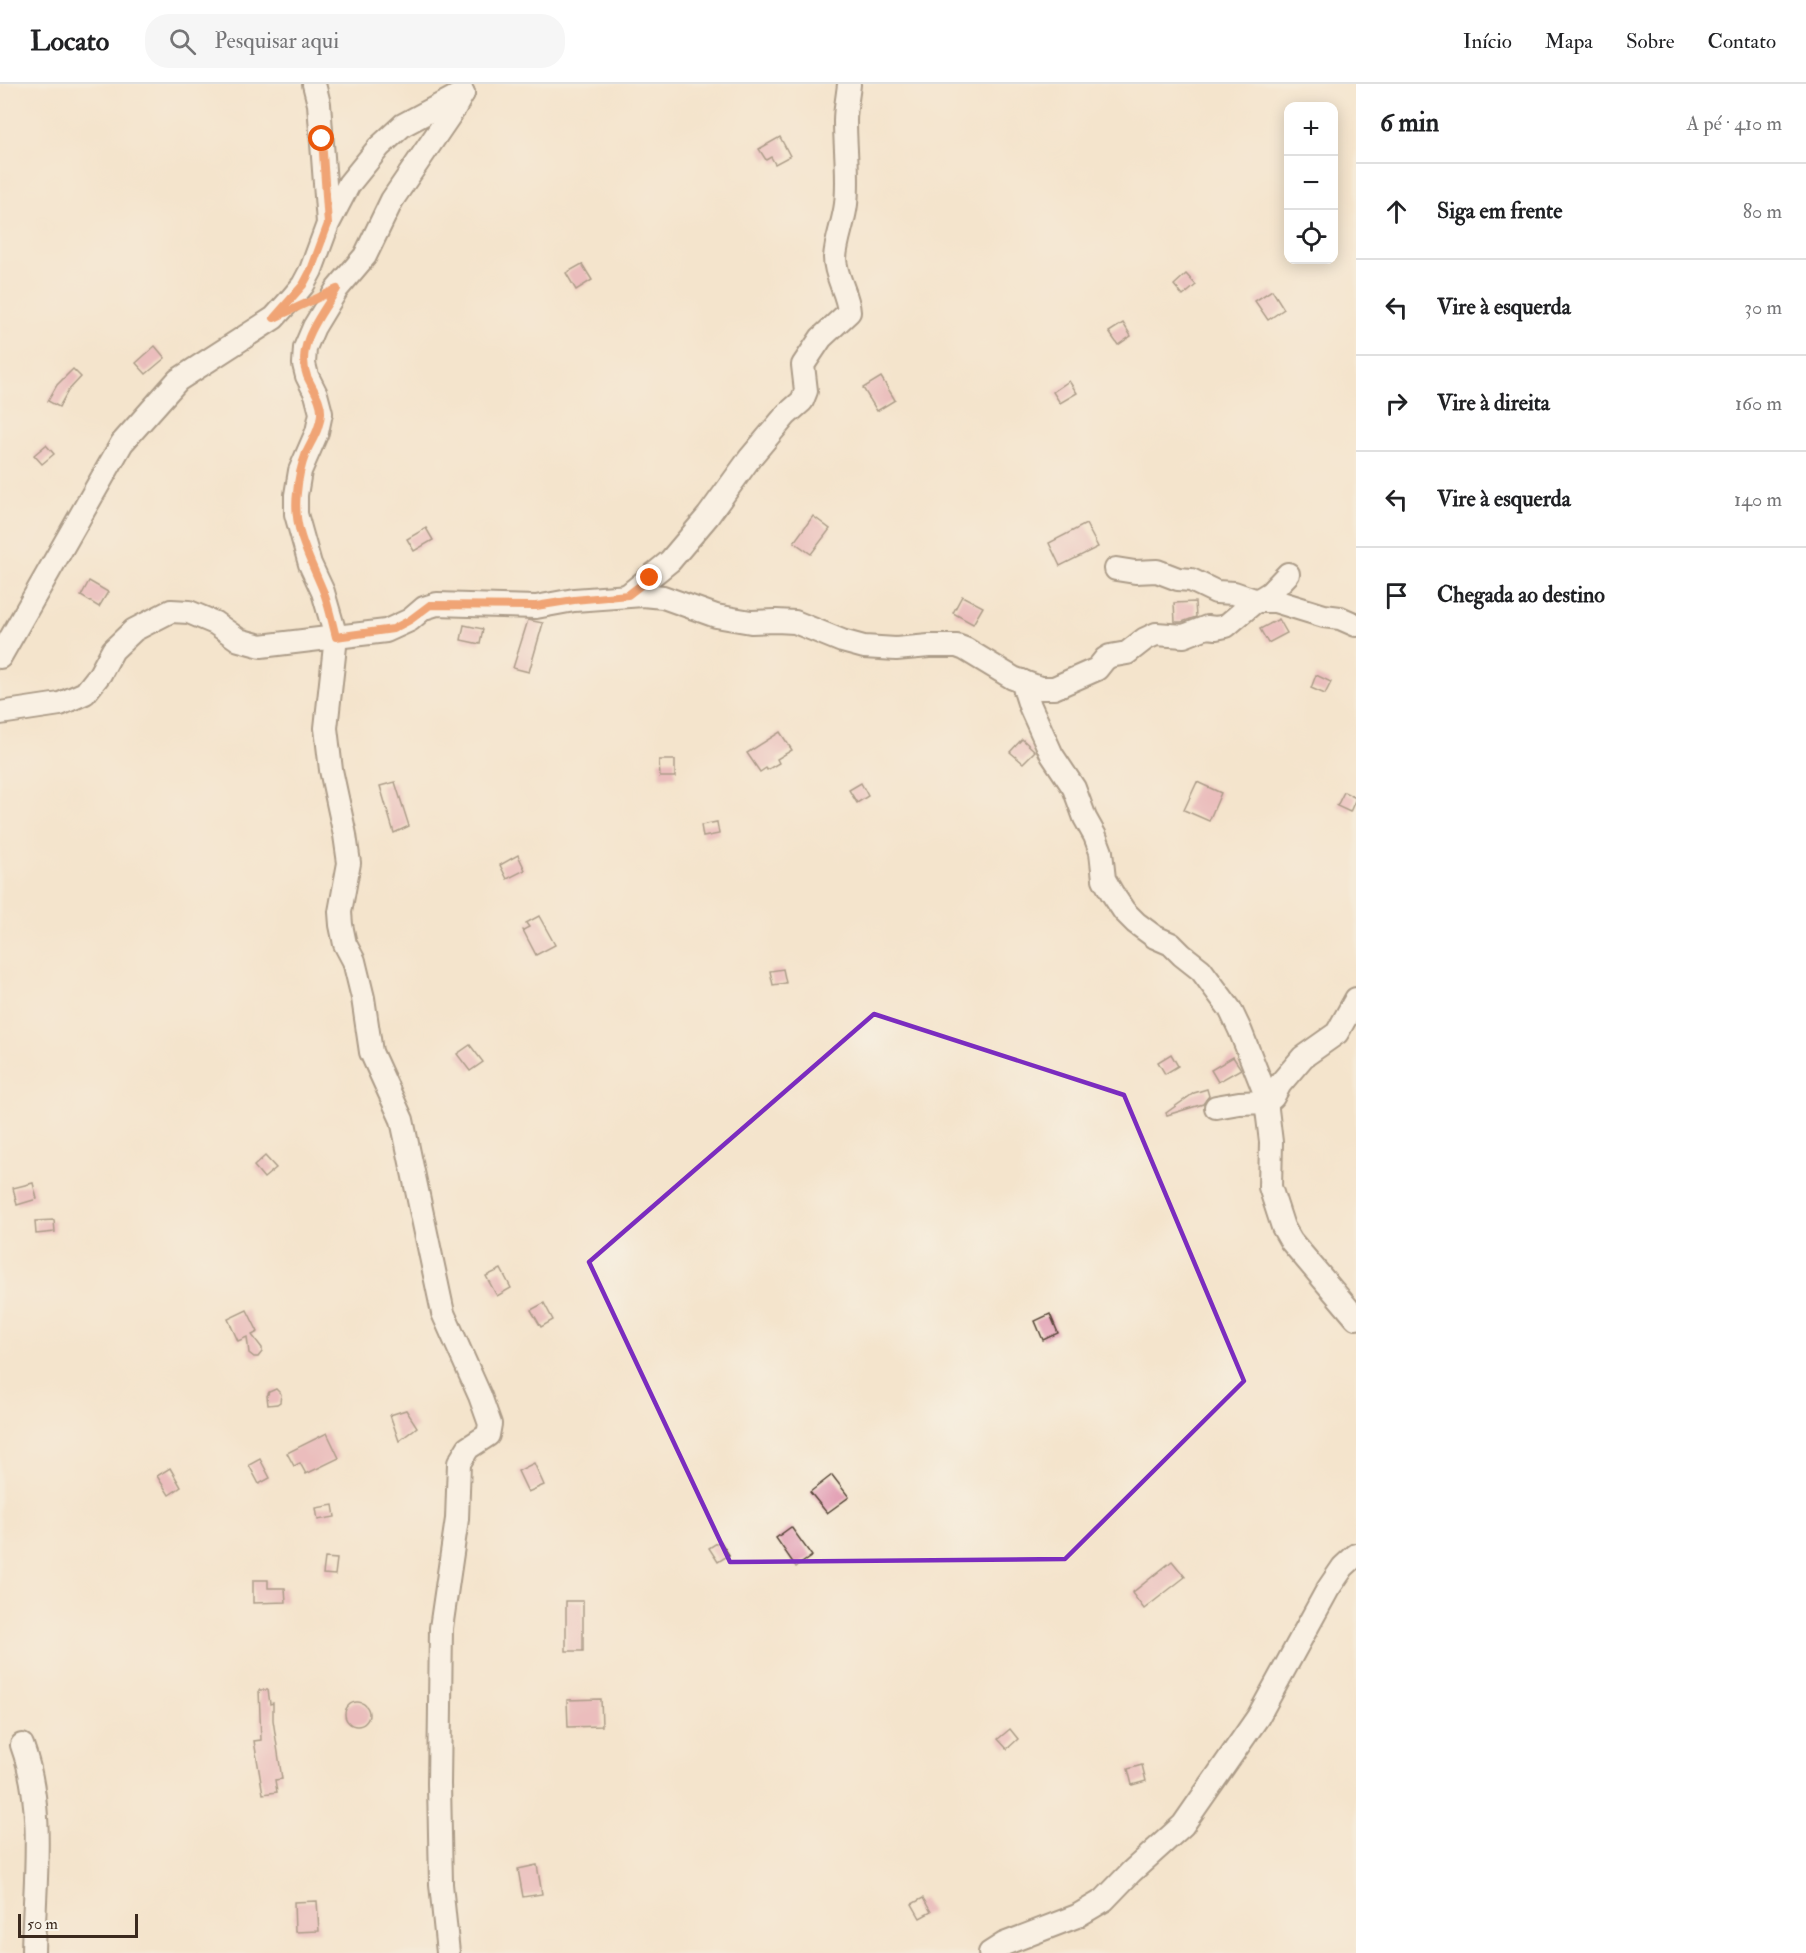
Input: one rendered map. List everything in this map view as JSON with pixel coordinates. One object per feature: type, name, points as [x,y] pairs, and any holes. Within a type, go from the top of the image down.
[{"type":"street","points":[[314,84],[319,104],[328,224]]},
{"type":"street","points":[[628,595],[670,561],[786,415],[802,401],[806,391],[803,365],[821,338],[849,312],[848,300],[836,268],[837,242],[846,206],[848,169],[845,114],[849,84]]},
{"type":"street","points":[[274,318],[303,285],[328,224],[349,184],[391,135],[466,88]]},
{"type":"street","points":[[448,1953],[441,1884],[439,1784],[441,1628],[457,1519],[459,1463],[468,1448],[488,1436],[490,1424],[443,1313],[402,1120],[371,1052],[363,998],[354,961],[345,944],[340,912],[349,863],[326,728],[336,637],[323,592],[310,564],[296,514],[296,505],[300,471],[317,432],[321,413],[304,364],[305,348],[314,327],[337,289],[365,256],[392,200],[466,88]]},
{"type":"street","points":[[0,657],[122,443],[178,380],[274,318],[337,289]]},
{"type":"street","points":[[1116,568],[1135,572],[1157,571],[1178,579],[1191,580],[1216,592],[1234,593],[1257,601],[1275,601],[1324,616],[1340,618],[1356,625]]},
{"type":"street","points":[[0,713],[60,704],[85,693],[100,674],[113,650],[134,630],[171,611],[189,612],[215,622],[239,640],[261,646],[393,629],[410,620],[424,608],[437,604],[536,606],[628,595],[663,597],[716,616],[751,622],[795,622],[842,641],[864,647],[957,646],[1022,681],[1040,688],[1054,688],[1097,669],[1110,656],[1127,653],[1145,639],[1156,634],[1184,636],[1207,627],[1226,626],[1270,593],[1288,574]]},
{"type":"street","points":[[310,640],[334,663]]},
{"type":"street","points":[[1022,681],[1030,706],[1052,755],[1074,788],[1085,818],[1095,836],[1101,852],[1104,879],[1112,893],[1124,911],[1136,923],[1155,937],[1171,944],[1182,956],[1201,970],[1230,1009],[1265,1093],[1271,1142],[1270,1187],[1283,1227],[1291,1241],[1356,1318]]},
{"type":"street","points":[[1216,1107],[1239,1102],[1267,1102],[1303,1057],[1337,1033],[1356,999]]},
{"type":"street","points":[[990,1953],[1004,1944],[1077,1916],[1104,1900],[1183,1825],[1258,1717],[1328,1589],[1343,1567],[1356,1555]]},
{"type":"street","points":[[22,1745],[30,1768],[37,1823],[33,1953]]},
{"type":"highlighted area","points":[[874,1014],[1124,1095],[1244,1381],[1065,1559],[730,1562],[589,1262]]},
{"type":"building","points":[[780,137],[790,156],[775,164],[771,157],[766,160],[759,149]]},
{"type":"building","points":[[582,264],[592,280],[576,290],[566,273]]},
{"type":"building","points":[[1186,274],[1196,285],[1183,296],[1174,285]]},
{"type":"building","points":[[1272,290],[1284,309],[1268,320],[1255,301]]},
{"type":"building","points":[[1123,323],[1131,336],[1118,345],[1109,332]]},
{"type":"building","points":[[155,346],[165,358],[146,374],[136,363]]},
{"type":"building","points":[[73,369],[81,377],[68,391],[59,407],[48,401],[57,385]]},
{"type":"building","points":[[881,377],[895,400],[877,411],[863,388]]},
{"type":"building","points":[[1069,381],[1077,393],[1060,403],[1053,392]]},
{"type":"building","points":[[46,445],[54,454],[42,464],[34,455]]},
{"type":"building","points":[[813,516],[830,529],[811,554],[794,542]]},
{"type":"building","points":[[1086,524],[1098,547],[1060,566],[1049,543]]},
{"type":"building","points":[[426,528],[433,540],[414,551],[407,539]]},
{"type":"building","points":[[89,581],[108,592],[99,607],[81,596]]},
{"type":"building","points":[[962,596],[983,607],[973,624],[953,613]]},
{"type":"building","points":[[1195,602],[1196,617],[1175,622],[1174,603]]},
{"type":"building","points":[[1279,619],[1287,633],[1268,643],[1260,629]]},
{"type":"building","points":[[528,620],[543,623],[529,672],[513,668]]},
{"type":"building","points":[[464,625],[483,629],[480,644],[461,640]]},
{"type":"building","points":[[1316,675],[1331,682],[1325,694],[1311,688]]},
{"type":"building","points":[[780,732],[792,750],[777,759],[779,763],[760,772],[747,753]]},
{"type":"building","points":[[1022,739],[1035,751],[1023,763],[1010,752]]},
{"type":"building","points":[[659,760],[675,760],[675,777],[660,777]]},
{"type":"building","points":[[395,782],[409,826],[394,833],[380,786]]},
{"type":"building","points":[[1197,782],[1221,793],[1209,821],[1184,810]]},
{"type":"building","points":[[861,783],[868,796],[857,803],[849,790]]},
{"type":"building","points":[[1344,792],[1356,798],[1350,812],[1337,806]]},
{"type":"building","points":[[717,822],[719,834],[703,837],[701,825]]},
{"type":"building","points":[[518,855],[525,870],[507,879],[500,865]]},
{"type":"building","points":[[539,916],[555,945],[536,955],[523,930],[529,927],[526,923]]},
{"type":"building","points":[[783,969],[786,983],[773,985],[770,971]]},
{"type":"building","points":[[470,1045],[483,1062],[470,1071],[457,1054]]},
{"type":"building","points":[[1171,1054],[1178,1066],[1165,1074],[1158,1062]]},
{"type":"building","points":[[1233,1057],[1241,1069],[1218,1082],[1211,1070]]},
{"type":"building","points":[[1207,1089],[1209,1096],[1203,1104],[1167,1115],[1166,1113],[1194,1093]]},
{"type":"building","points":[[265,1156],[276,1168],[264,1178],[254,1166]]},
{"type":"building","points":[[33,1183],[37,1199],[17,1205],[13,1188]]},
{"type":"building","points":[[54,1220],[55,1232],[36,1234],[35,1221]]},
{"type":"building","points":[[501,1269],[511,1288],[497,1296],[486,1276]]},
{"type":"building","points":[[544,1303],[553,1320],[541,1327],[531,1310]]},
{"type":"building","points":[[247,1310],[258,1332],[252,1335],[262,1348],[258,1357],[249,1353],[247,1337],[238,1341],[228,1319]]},
{"type":"building","points":[[1050,1314],[1058,1333],[1043,1340],[1035,1321]]},
{"type":"building","points":[[276,1389],[281,1394],[280,1402],[268,1405],[269,1392]]},
{"type":"building","points":[[406,1410],[417,1427],[399,1441],[390,1415]]},
{"type":"building","points":[[327,1433],[339,1458],[306,1474],[300,1463],[294,1466],[287,1453]]},
{"type":"building","points":[[260,1459],[270,1478],[259,1484],[249,1465]]},
{"type":"building","points":[[534,1463],[544,1485],[528,1492],[518,1471]]},
{"type":"building","points":[[170,1468],[181,1487],[169,1495],[157,1476]]},
{"type":"building","points":[[832,1475],[849,1497],[827,1513],[810,1492]]},
{"type":"building","points":[[333,1505],[335,1517],[318,1520],[316,1508]]},
{"type":"building","points":[[791,1527],[812,1556],[796,1567],[776,1538]]},
{"type":"building","points":[[720,1541],[729,1555],[718,1562],[709,1548]]},
{"type":"building","points":[[325,1558],[337,1559],[335,1575],[323,1574]]},
{"type":"building","points":[[1172,1561],[1185,1577],[1144,1609],[1132,1593]]},
{"type":"building","points":[[253,1580],[268,1580],[268,1588],[285,1588],[286,1602],[253,1603]]},
{"type":"building","points":[[566,1601],[583,1601],[583,1651],[566,1651]]},
{"type":"building","points":[[259,1690],[268,1690],[270,1704],[273,1703],[273,1720],[282,1779],[275,1780],[277,1792],[263,1794],[254,1741],[261,1740]]},
{"type":"building","points":[[601,1699],[602,1726],[568,1727],[567,1700]]},
{"type":"building","points":[[357,1702],[366,1705],[369,1714],[366,1723],[357,1726],[348,1723],[345,1714],[348,1705]]},
{"type":"building","points":[[1010,1729],[1018,1739],[1007,1749],[998,1739]]},
{"type":"building","points":[[1142,1765],[1146,1781],[1132,1785],[1128,1769]]},
{"type":"building","points":[[537,1865],[542,1894],[523,1897],[518,1869]]},
{"type":"building","points":[[923,1898],[931,1912],[920,1918],[912,1904]]},
{"type":"building","points":[[317,1901],[319,1931],[295,1932],[294,1902]]},
{"type":"route","points":[[322,139],[328,224],[303,285],[274,318],[337,289],[314,327],[305,348],[304,364],[321,413],[317,432],[300,471],[296,495],[296,514],[301,534],[310,564],[329,609],[336,637],[393,629],[430,605],[536,606],[628,595],[650,578]]}]
